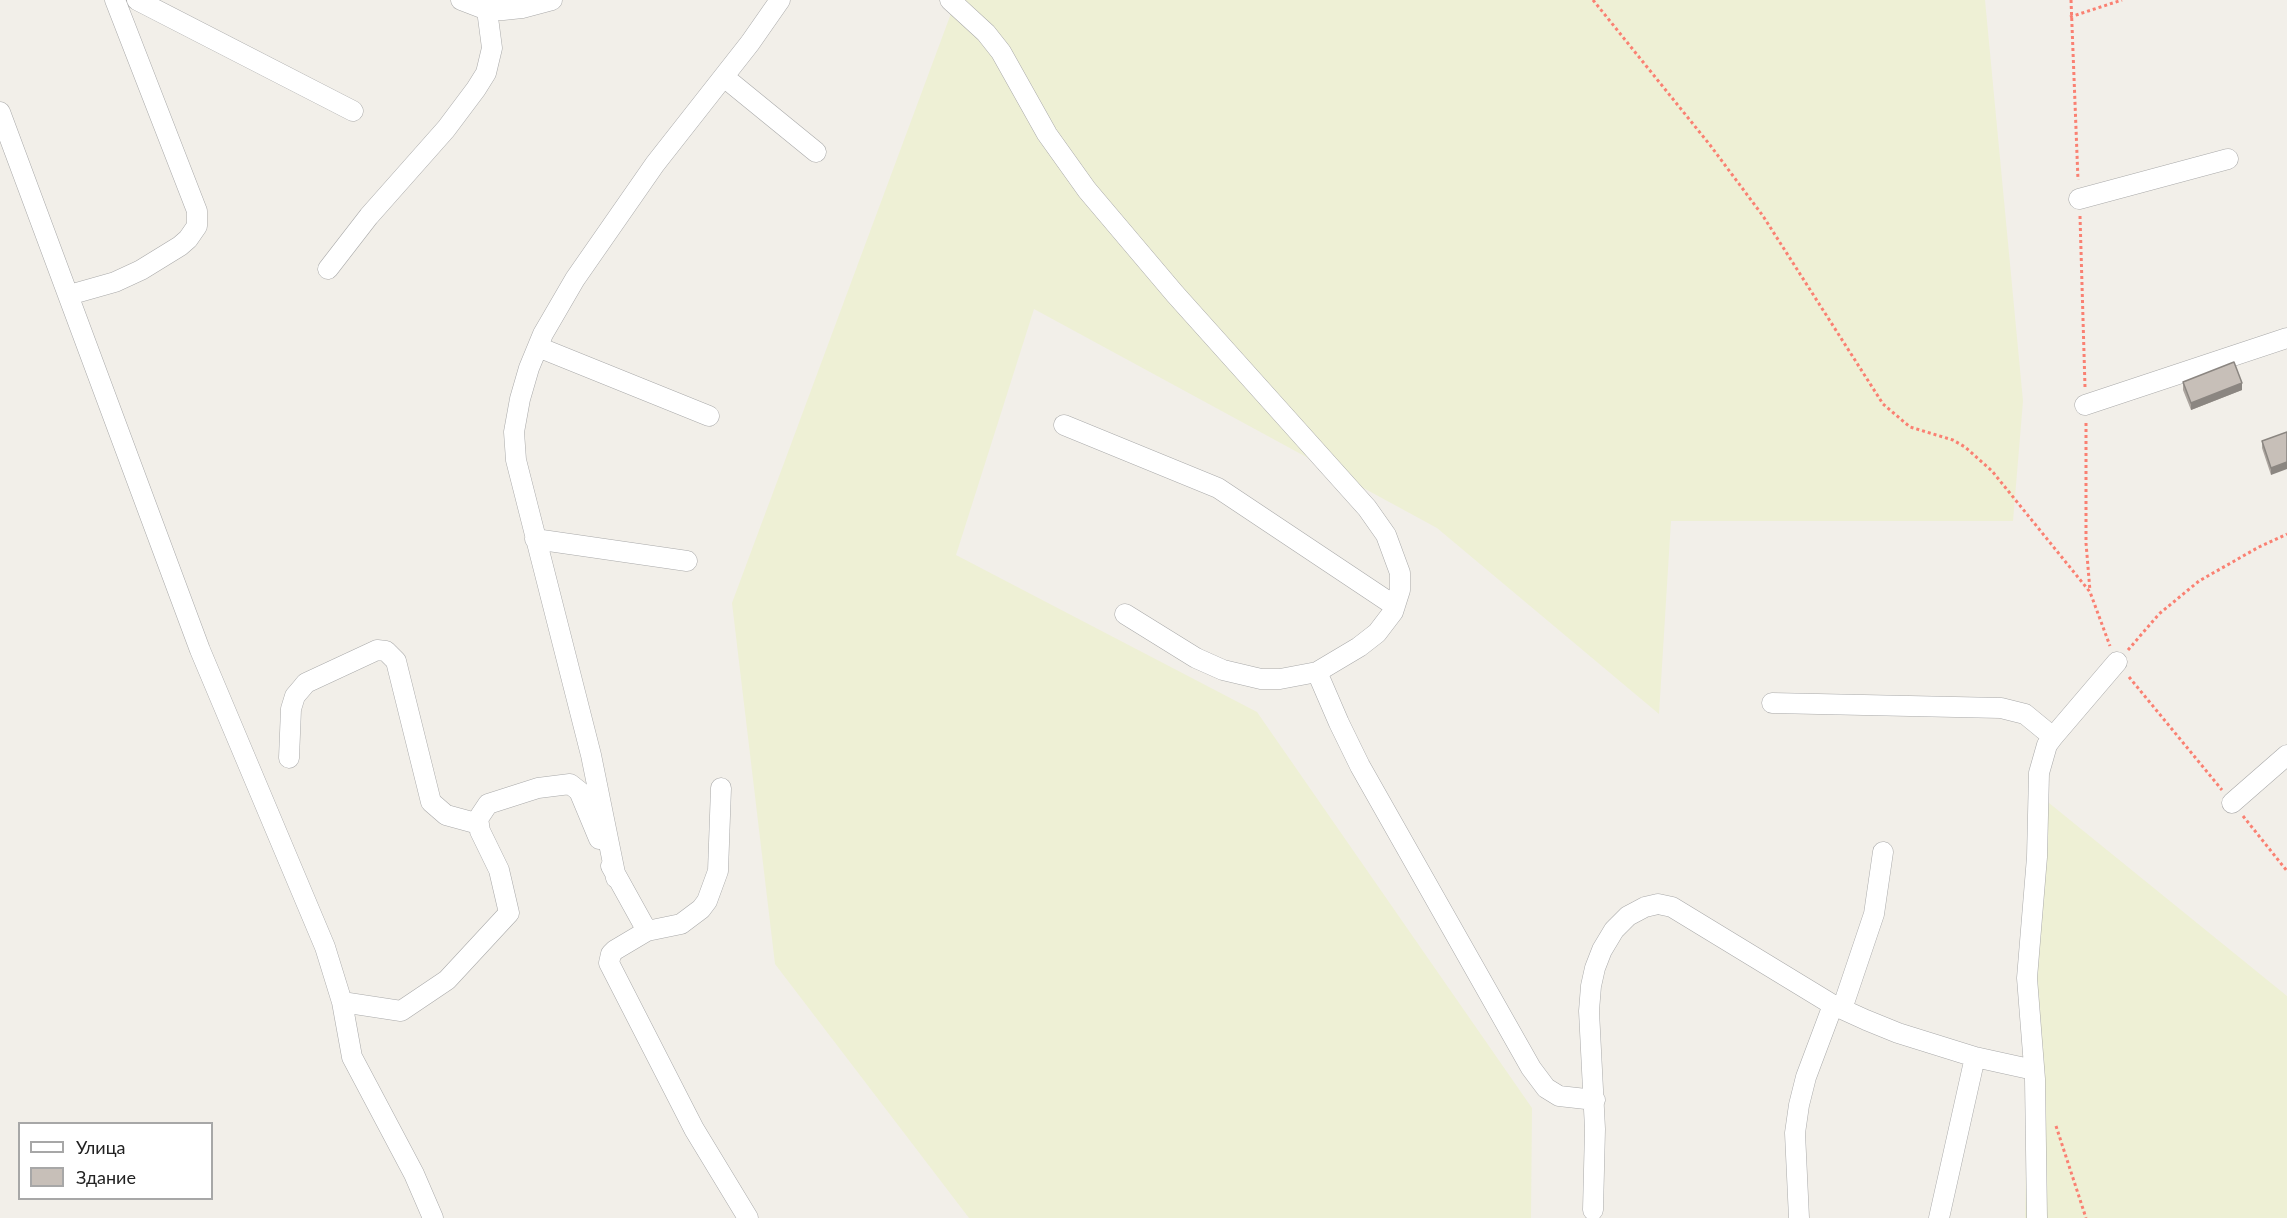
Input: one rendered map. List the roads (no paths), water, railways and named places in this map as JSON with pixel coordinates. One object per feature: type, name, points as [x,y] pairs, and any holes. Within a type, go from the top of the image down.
[{"type":"street","points":[[69,295],[115,282],[141,270],[180,246],[197,226],[197,210],[115,0]]},
{"type":"street","points":[[137,0],[353,111]]},
{"type":"street","points":[[461,0],[488,10],[522,8],[552,0]]},
{"type":"street","points":[[616,878],[591,755],[516,460],[514,432],[520,399],[543,334],[575,279],[655,164],[750,43],[780,0]]},
{"type":"street","points":[[950,0],[986,33],[1001,52],[1047,134],[1087,190],[1175,294],[1379,524],[1390,544],[1400,573],[1400,590],[1395,606],[1386,623],[1377,633],[1359,647],[1317,672],[1280,679],[1261,679],[1223,670],[1196,658],[1125,614]]},
{"type":"street","points":[[328,269],[369,216],[446,129],[486,73],[492,48],[488,10]]},
{"type":"street","points":[[724,77],[816,152]]},
{"type":"street","points":[[0,112],[200,650],[325,947],[342,1002],[352,1057],[414,1174],[433,1218]]},
{"type":"street","points":[[2079,200],[2228,159]]},
{"type":"street","points":[[2085,405],[2287,338]]},
{"type":"street","points":[[538,347],[709,416]]},
{"type":"street","points":[[1064,425],[1218,488],[1395,606]]},
{"type":"street","points":[[535,539],[687,561]]},
{"type":"street","points":[[290,758],[291,709],[295,696],[306,683],[377,650],[386,651],[396,661],[431,802],[446,815],[478,824]]},
{"type":"street","points":[[2037,1218],[2034,1070],[2027,978],[2037,872],[2039,772],[2047,745],[2117,662]]},
{"type":"street","points":[[1317,672],[1360,766],[1531,1068],[1546,1088],[1559,1096],[1595,1100]]},
{"type":"street","points":[[1772,703],[2001,708],[2025,714],[2053,737]]},
{"type":"street","points":[[2232,803],[2287,755]]},
{"type":"street","points":[[342,1002],[401,1011],[447,980],[509,913],[499,870],[480,831],[478,824],[480,813],[492,802],[538,788],[570,784],[579,791],[616,878],[647,931]]},
{"type":"street","points":[[721,788],[718,871],[707,901],[701,909],[681,924],[647,931],[615,950],[611,954],[609,963],[694,1130],[748,1218]]},
{"type":"street","points":[[1800,1218],[1795,1133],[1799,1105],[1806,1077],[1838,1007],[1874,914],[1883,852]]},
{"type":"street","points":[[1593,1210],[1595,1100],[1589,1011],[1594,968],[1614,930],[1628,916],[1645,907],[1658,904],[1672,907],[1838,1007],[1898,1033],[1975,1057],[2034,1070]]},
{"type":"street","points":[[1939,1218],[1975,1057]]}]
